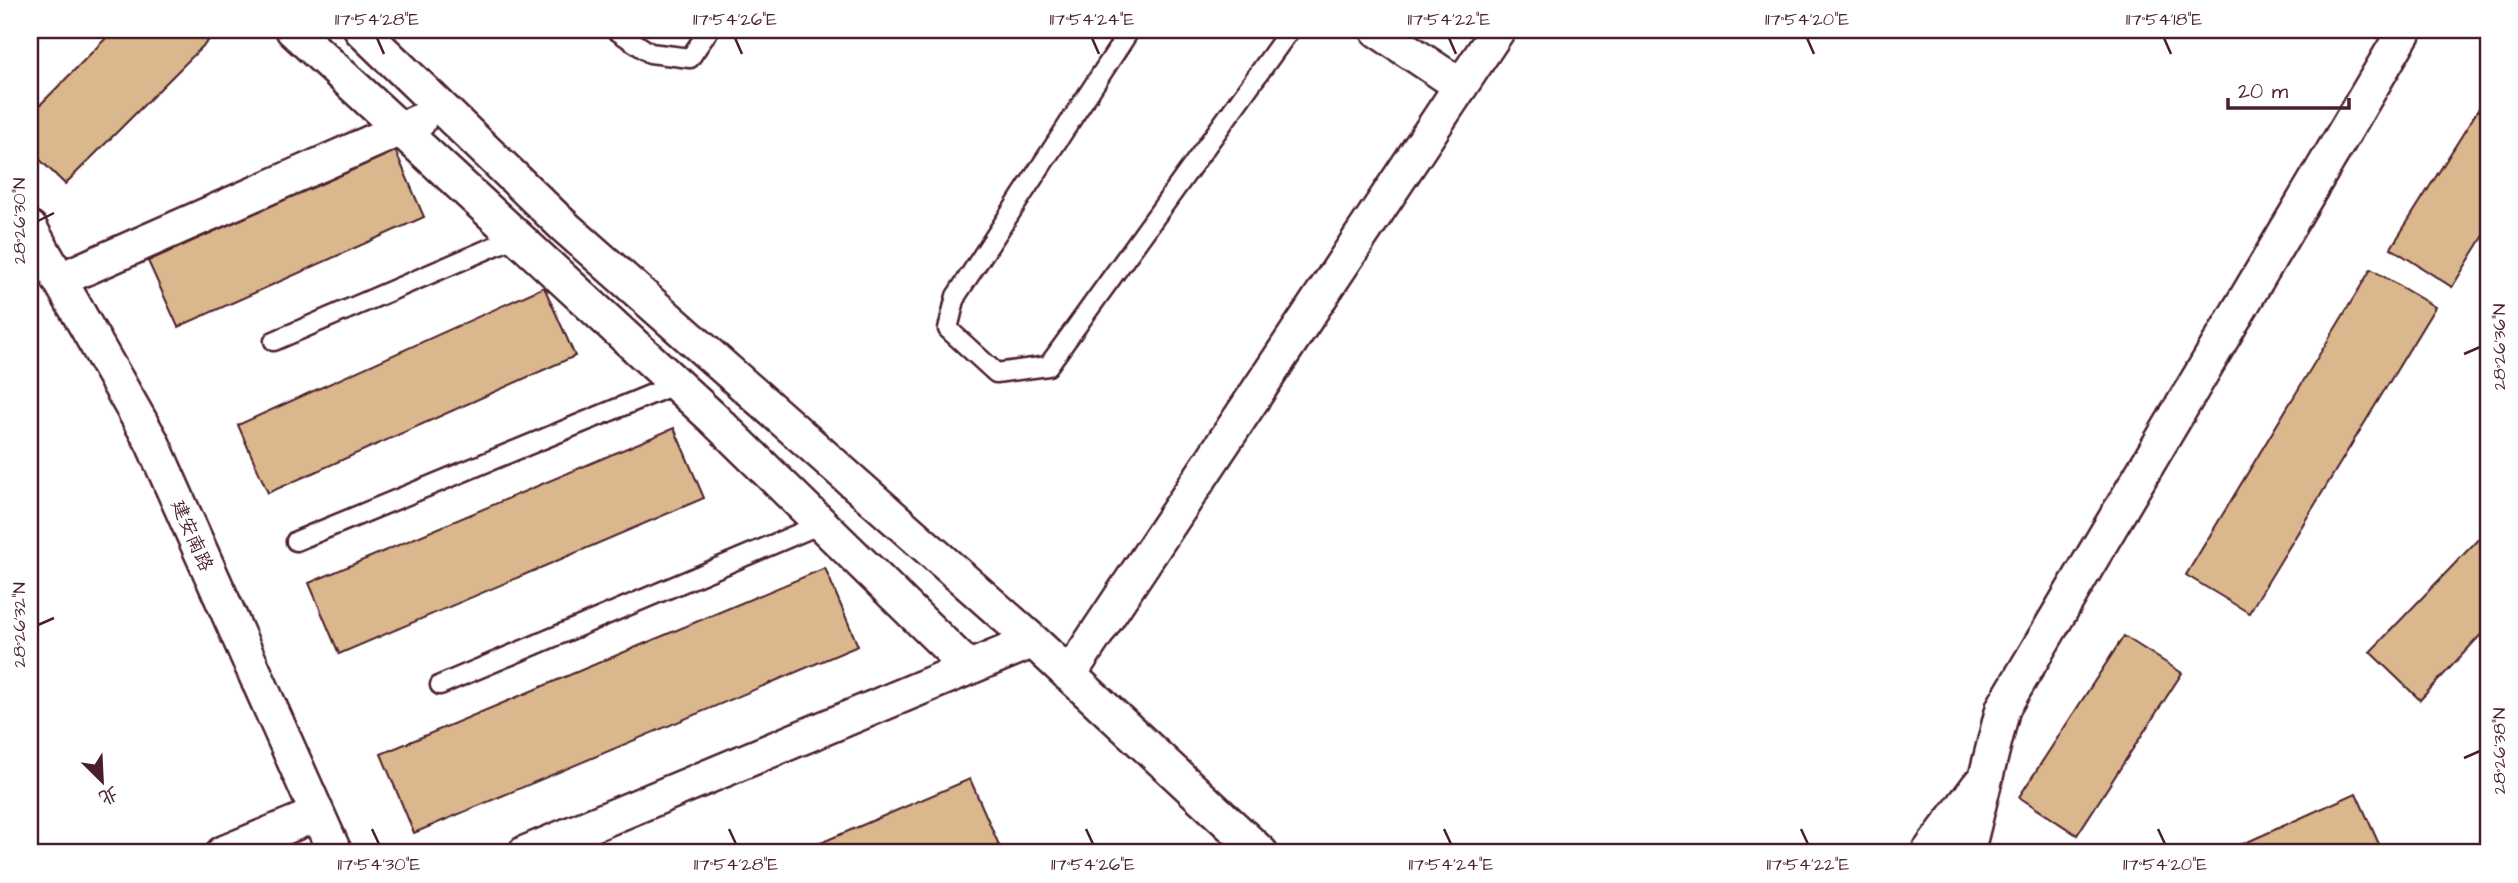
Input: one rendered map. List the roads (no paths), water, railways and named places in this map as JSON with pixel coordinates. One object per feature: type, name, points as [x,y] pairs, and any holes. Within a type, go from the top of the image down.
[{"type":"street","points":[[293,30],[676,384],[969,668]]},
{"type":"street","points":[[1377,30],[1461,86]]},
{"type":"street","points":[[1069,675],[1498,30]]},
{"type":"street","points":[[1968,853],[2003,708],[2405,30]]},
{"type":"street","points":[[376,35],[444,110],[564,226],[1033,641],[1261,853]]},
{"type":"street","points":[[60,280],[444,110]]},
{"type":"street","name":"建安南路","points":[[30,228],[152,442],[335,853]]},
{"type":"street","points":[[525,853],[1033,641]]},
{"type":"street","points":[[1928,853],[1987,773]]},
{"type":"street","points":[[223,853],[317,814]]},
{"type":"lane","points":[[617,30],[650,53],[690,58],[709,30]]},
{"type":"lane","points":[[1130,30],[956,296],[948,329],[996,373],[1048,366],[1290,30]]},
{"type":"lane","points":[[274,341],[516,237]]},
{"type":"lane","points":[[296,541],[676,384]]},
{"type":"lane","points":[[440,685],[821,524]]}]
